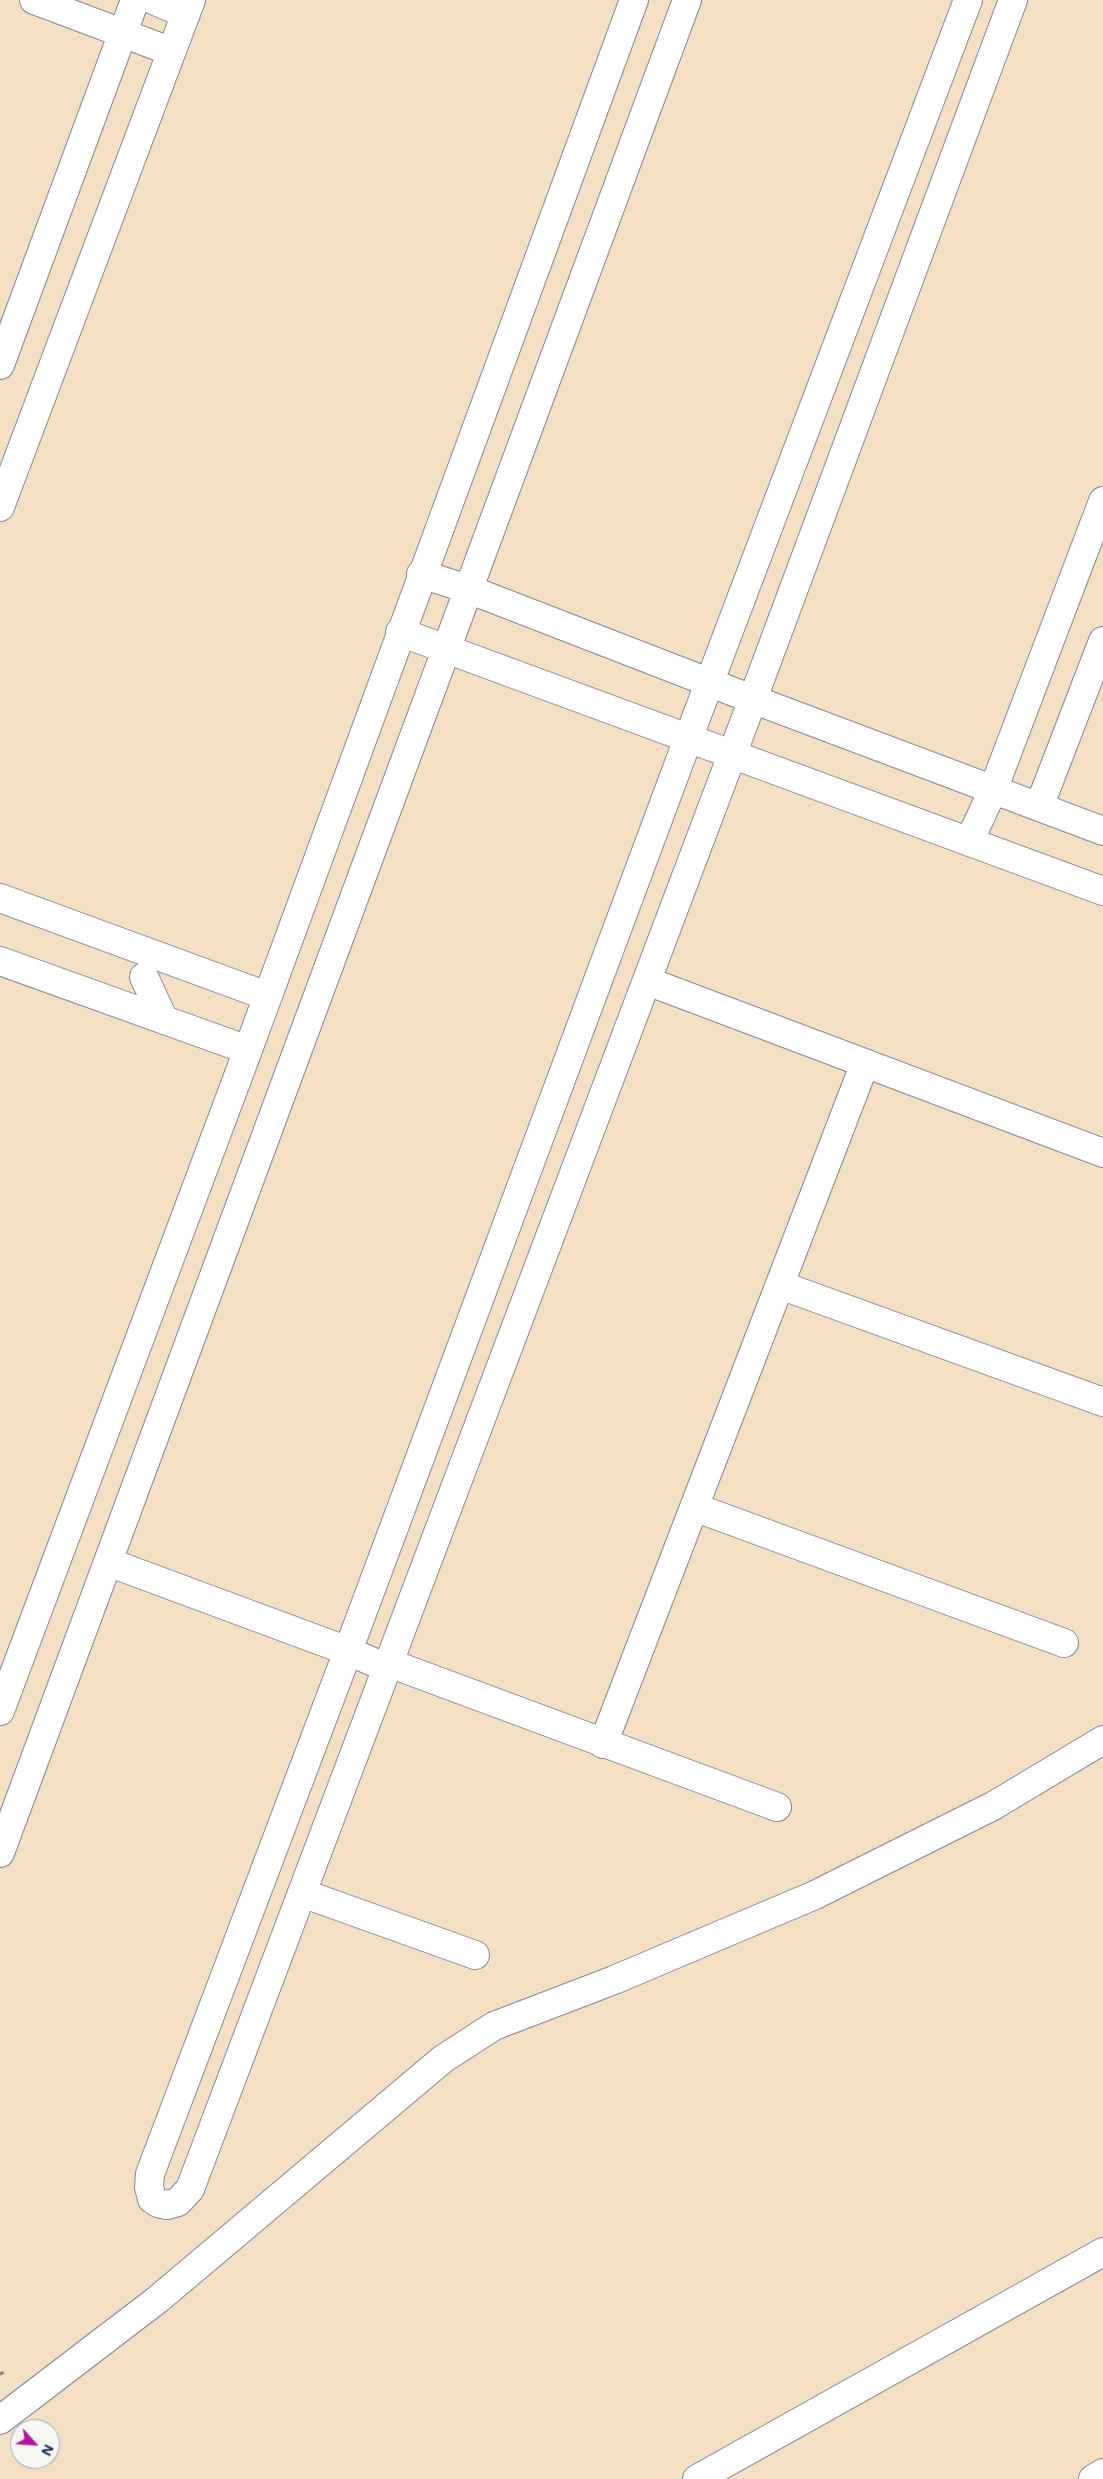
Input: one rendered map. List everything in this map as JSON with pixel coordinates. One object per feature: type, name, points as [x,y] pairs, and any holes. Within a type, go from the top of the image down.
[{"type":"street","points":[[34,0],[170,51]]},
{"type":"street","points":[[0,365],[135,0]]},
{"type":"street","points":[[0,507],[170,51],[189,7],[153,0]]},
{"type":"street","points":[[0,1712],[248,1050],[400,632],[634,0]]},
{"type":"street","points":[[0,1854],[687,0]]},
{"type":"street","points":[[968,0],[709,683],[348,1651],[150,2174],[149,2187],[152,2199],[158,2203],[167,2205],[178,2202],[190,2189],[732,755],[1013,0]]},
{"type":"street","points":[[969,842],[993,790],[1103,501]]},
{"type":"street","points":[[422,574],[468,589],[709,683],[1103,831]]},
{"type":"street","points":[[400,632],[1103,891]]},
{"type":"street","points":[[1039,807],[1103,641]]},
{"type":"street","points":[[0,898],[267,996]]},
{"type":"street","points":[[0,961],[248,1050]]},
{"type":"street","points":[[144,977],[164,1020]]},
{"type":"street","points":[[647,981],[1103,1153]]},
{"type":"street","points":[[603,1744],[865,1064]]},
{"type":"street","points":[[780,1285],[1103,1402]]},
{"type":"street","points":[[694,1507],[1064,1644]]},
{"type":"street","points":[[108,1562],[777,1807]]},
{"type":"street","points":[[0,2420],[157,2300],[443,2059],[494,2026],[614,1980],[815,1895],[993,1806],[1103,1740]]},
{"type":"street","points":[[302,1893],[475,1955]]},
{"type":"street","points":[[697,2479],[1103,2252]]},
{"type":"street","points":[[1093,2479],[1103,2473]]}]
